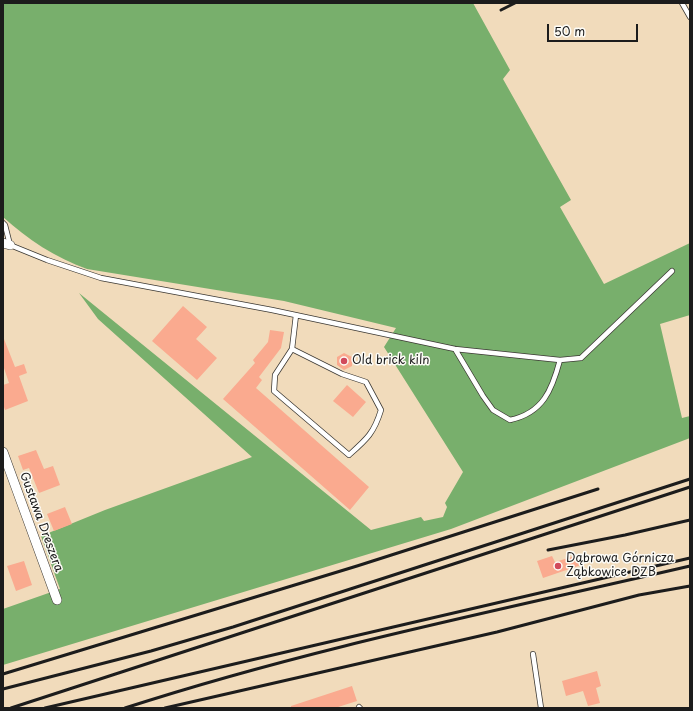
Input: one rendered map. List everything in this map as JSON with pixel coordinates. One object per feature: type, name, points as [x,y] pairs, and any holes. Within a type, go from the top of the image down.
[{"type":"street","name":"Gustawa Dreszera","points":[[3,452],[57,600]]},
{"type":"lane","points":[[682,3],[690,17]]},
{"type":"lane","points":[[3,223],[5,225],[7,244],[47,260],[102,278],[296,315],[455,349],[560,360],[581,358],[672,271]]},
{"type":"lane","points":[[292,349],[342,374],[366,382],[380,410],[376,427],[364,442],[349,455],[274,391],[275,375],[292,349],[296,315]]},
{"type":"lane","points":[[455,349],[493,410],[510,420],[524,417],[536,409],[544,400],[555,379],[560,360]]},
{"type":"lane","points":[[533,654],[541,708]]},
{"type":"green space","points":[[3,3],[473,3],[510,70],[503,79],[571,200],[560,207],[604,284],[690,243],[690,315],[660,324],[682,418],[690,416],[690,438],[451,529],[3,665],[3,609],[60,589],[41,536],[105,510],[252,457],[98,319],[79,293],[371,530],[421,517],[424,521],[443,517],[447,507],[445,503],[463,472],[384,347],[396,328],[284,301],[87,269],[53,254],[22,233],[3,217]]},
{"type":"building","points":[[183,306],[207,327],[196,339],[217,358],[197,380],[152,341]]},
{"type":"building","points":[[270,330],[284,332],[281,348],[259,377],[262,380],[256,388],[369,487],[350,510],[223,399],[255,363],[253,360],[268,342]]},
{"type":"building","points":[[4,339],[15,367],[24,364],[27,373],[19,376],[28,401],[5,410],[3,404],[3,385],[9,383],[3,365]]},
{"type":"building","name":"Old brick kiln","points":[[344,353],[352,357],[352,366],[344,370],[337,365],[337,357]]},
{"type":"building","points":[[347,385],[366,402],[353,417],[333,401]]},
{"type":"building","points":[[36,450],[44,469],[53,466],[60,485],[39,493],[29,468],[23,470],[18,456]]},
{"type":"building","points":[[65,507],[72,524],[54,531],[47,514]]},
{"type":"building","name":"Dąbrowa Górnicza Ząbkowice DZB","points":[[578,555],[581,565],[543,578],[537,561],[552,556],[555,562]]},
{"type":"building","points":[[24,561],[32,585],[16,591],[7,566]]},
{"type":"building","points":[[597,671],[601,686],[596,688],[600,703],[588,706],[583,691],[566,696],[562,681]]},
{"type":"building","points":[[352,686],[357,701],[335,708],[291,708],[291,706]]},
{"type":"railway","points":[[501,10],[515,3]]},
{"type":"railway","points":[[3,689],[151,651],[233,627],[690,479]]},
{"type":"railway","points":[[11,708],[690,487]]},
{"type":"railway","points":[[3,674],[357,566],[598,489]]},
{"type":"railway","points":[[548,550],[625,535],[690,520]]},
{"type":"railway","points":[[45,708],[690,558]]},
{"type":"railway","points":[[125,708],[195,686],[335,648],[690,566]]},
{"type":"railway","points":[[165,708],[497,632],[639,595],[690,586]]},
{"type":"place","name":"Old brick kiln","points":[[344,361]]},
{"type":"place","name":"Dąbrowa Górnicza Ząbkowice DZB","points":[[558,566]]}]
